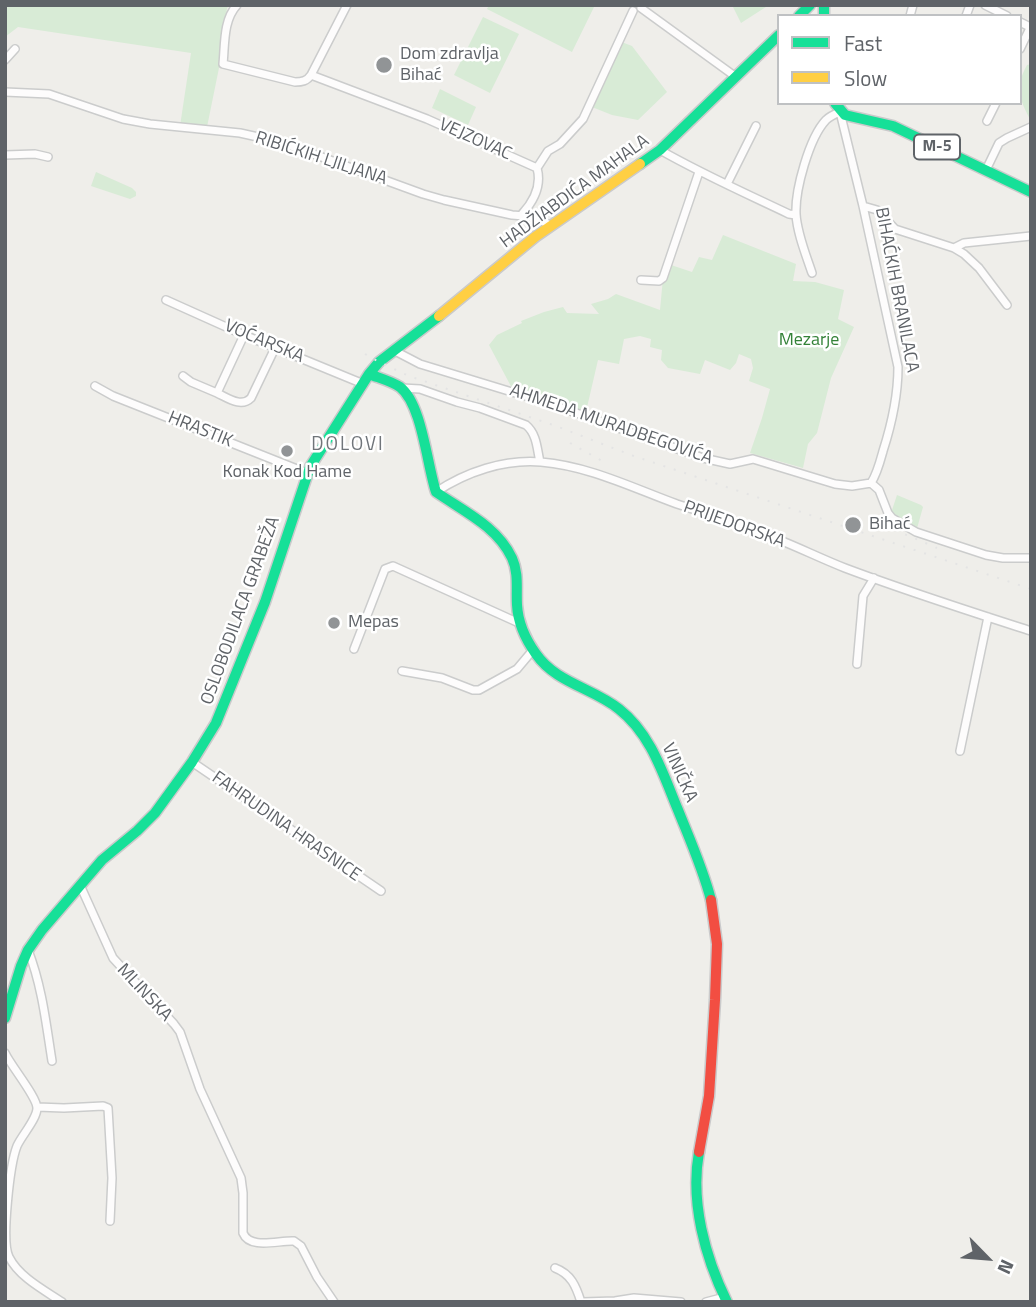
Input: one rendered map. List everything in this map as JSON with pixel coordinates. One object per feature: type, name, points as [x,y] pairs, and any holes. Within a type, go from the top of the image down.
[{"type":"street","points":[[237,5],[231,12],[223,64],[295,82],[304,81],[311,75],[347,5]]},
{"type":"street","points":[[985,5],[1003,14]]},
{"type":"street","points":[[522,214],[537,191],[537,168],[548,151],[560,144],[583,119],[636,7],[736,77]]},
{"type":"street","points":[[1022,44],[1030,26]]},
{"type":"street","name":"HADŽIABDIĆA MAHALA","points":[[379,362],[551,226],[660,150],[777,37]]},
{"type":"street","points":[[5,60],[15,49]]},
{"type":"street","name":"VEJZOVAC","points":[[311,75],[427,119],[537,168]]},
{"type":"street","name":"RIBIĆKIH LJILJANA","points":[[5,92],[49,94],[123,119],[150,124],[267,139],[444,200],[512,215],[522,214],[543,220],[551,226]]},
{"type":"street","points":[[987,121],[995,105]]},
{"type":"street","points":[[812,273],[796,215],[801,177],[824,122],[838,108]]},
{"type":"street","name":"M-5","points":[[838,108],[852,118],[893,126],[1031,191]]},
{"type":"street","name":"BIHAĆKIH BRANILACA","points":[[838,108],[863,206],[898,367],[894,414],[871,483]]},
{"type":"street","points":[[727,184],[756,126]]},
{"type":"street","points":[[986,170],[999,143],[1031,127]]},
{"type":"street","points":[[660,150],[699,172],[796,215]]},
{"type":"street","points":[[5,155],[35,154],[48,157]]},
{"type":"street","points":[[641,280],[659,281],[663,278],[699,172]]},
{"type":"street","points":[[863,206],[877,210],[895,229],[954,248],[964,254],[979,268],[1007,305]]},
{"type":"street","points":[[954,248],[964,243],[1031,236]]},
{"type":"street","name":"VOĆARSKA","points":[[166,300],[361,383]]},
{"type":"street","points":[[217,393],[244,335]]},
{"type":"street","points":[[183,376],[237,401],[247,401],[275,348]]},
{"type":"street","name":"AHMEDA MURADBEGOVIĆA","points":[[395,351],[420,364],[536,399],[704,458],[730,464],[756,459],[835,484],[871,483]]},
{"type":"street","name":"OSLOBODILACA GRABEŽA","points":[[5,1018],[28,950],[102,860],[155,813],[216,723],[247,649],[307,472],[361,383],[379,362]]},
{"type":"street","points":[[369,374],[402,388],[420,388],[526,425],[534,435],[540,462]]},
{"type":"street","name":"HRASTIK","points":[[95,386],[113,396],[307,472]]},
{"type":"street","points":[[402,388],[415,408],[436,492]]},
{"type":"street","name":"PRIJEDORSKA","points":[[436,492],[471,473],[518,462],[567,466],[711,514],[874,578],[1031,631]]},
{"type":"street","points":[[871,483],[879,490],[892,518],[916,532],[986,555],[1031,558]]},
{"type":"street","name":"VINIČKA","points":[[436,492],[475,517],[501,541],[515,564],[519,623],[533,650],[551,672],[612,703],[626,714],[654,753],[689,834],[709,893],[717,938],[708,1106],[698,1158],[696,1189],[707,1246],[726,1299]]},
{"type":"street","points":[[354,649],[385,569],[390,566],[432,582],[519,623]]},
{"type":"street","points":[[857,664],[863,596],[874,578]]},
{"type":"street","points":[[960,751],[988,617]]},
{"type":"street","points":[[402,671],[442,678],[479,690],[517,669],[533,650]]},
{"type":"street","name":"FAHRUDINA HRASNICE","points":[[192,762],[381,891]]},
{"type":"street","name":"MLINSKA","points":[[80,885],[113,958],[180,1032],[200,1089],[241,1178],[243,1233],[246,1238],[268,1243],[294,1241],[301,1246],[334,1302]]},
{"type":"street","points":[[28,950],[42,996],[52,1060]]},
{"type":"street","points":[[5,1053],[29,1089],[37,1107],[33,1121],[11,1164],[6,1248],[11,1260],[21,1272],[62,1302]]},
{"type":"street","points":[[37,1107],[108,1108],[112,1178],[110,1221]]},
{"type":"street","points":[[555,1268],[567,1274],[573,1281],[582,1302],[634,1298],[681,1302]]},
{"type":"street","points":[[706,1302],[726,1299]]},
{"type":"green space","points":[[5,5],[230,5],[227,8],[220,63],[207,127],[180,126],[191,53],[18,27],[5,37]]},
{"type":"green space","points":[[489,5],[595,5],[572,52],[487,9]]},
{"type":"green space","points":[[732,5],[769,5],[741,23]]},
{"type":"green space","points":[[483,17],[519,34],[490,93],[454,75]]},
{"type":"green space","points":[[619,41],[632,46],[667,92],[638,120],[612,115],[587,105]]},
{"type":"green space","points":[[1031,64],[1031,121],[1022,102],[1022,76],[1027,65]]},
{"type":"green space","points":[[440,89],[476,107],[468,125],[432,108]]},
{"type":"green space","points":[[96,172],[132,188],[136,196],[130,199],[91,186]]},
{"type":"green space","name":"Mezarje","points":[[723,235],[796,264],[793,281],[815,282],[844,290],[838,319],[854,327],[831,378],[817,433],[808,444],[803,468],[750,453],[770,389],[749,381],[753,368],[751,359],[739,354],[730,370],[705,360],[700,374],[668,368],[661,360],[662,350],[650,347],[651,339],[640,336],[624,339],[619,364],[598,360],[585,416],[514,392],[489,345],[497,335],[522,323],[521,321],[563,307],[567,313],[599,314],[591,304],[616,294],[660,310],[663,278],[668,264],[692,272],[699,257],[712,260]]},
{"type":"green space","points":[[897,495],[923,507],[916,532],[888,522]]},
{"type":"railway","points":[[365,354],[409,376],[556,426],[631,455],[1031,589]]},
{"type":"railway","points":[[570,443],[604,462]]},
{"type":"railway","points":[[895,530],[937,548]]},
{"type":"traffic: fast","points":[[801,14],[810,5]]},
{"type":"traffic: fast","points":[[824,5],[824,14]]},
{"type":"traffic: fast","points":[[640,164],[660,150],[777,37]]},
{"type":"traffic: fast","points":[[837,105],[845,115],[893,126],[1031,192]]},
{"type":"traffic: fast","points":[[5,1018],[21,966],[42,930],[102,860],[155,813],[216,723],[265,602],[310,467],[379,362],[439,316]]},
{"type":"traffic: fast","points":[[369,374],[400,387],[414,407],[436,492],[478,520],[506,547],[516,569],[519,618],[536,654],[544,664],[564,679],[619,709],[648,742],[692,843],[711,900]]},
{"type":"traffic: fast","points":[[699,1152],[696,1190],[701,1229],[712,1267],[727,1302]]},
{"type":"traffic: slow","points":[[439,316],[535,237],[640,164]]},
{"type":"traffic: jam","points":[[699,1152],[709,1096],[715,1000],[717,944],[711,900]]},
{"type":"place","name":"Dom zdravlja Bihać","points":[[384,65]]},
{"type":"place","name":"Konak Kod Hame","points":[[287,451]]},
{"type":"place","name":"Bihać","points":[[853,525]]},
{"type":"place","name":"Mepas","points":[[334,623]]},
{"type":"district","name":"DOLOVI","points":[[348,445]]}]
